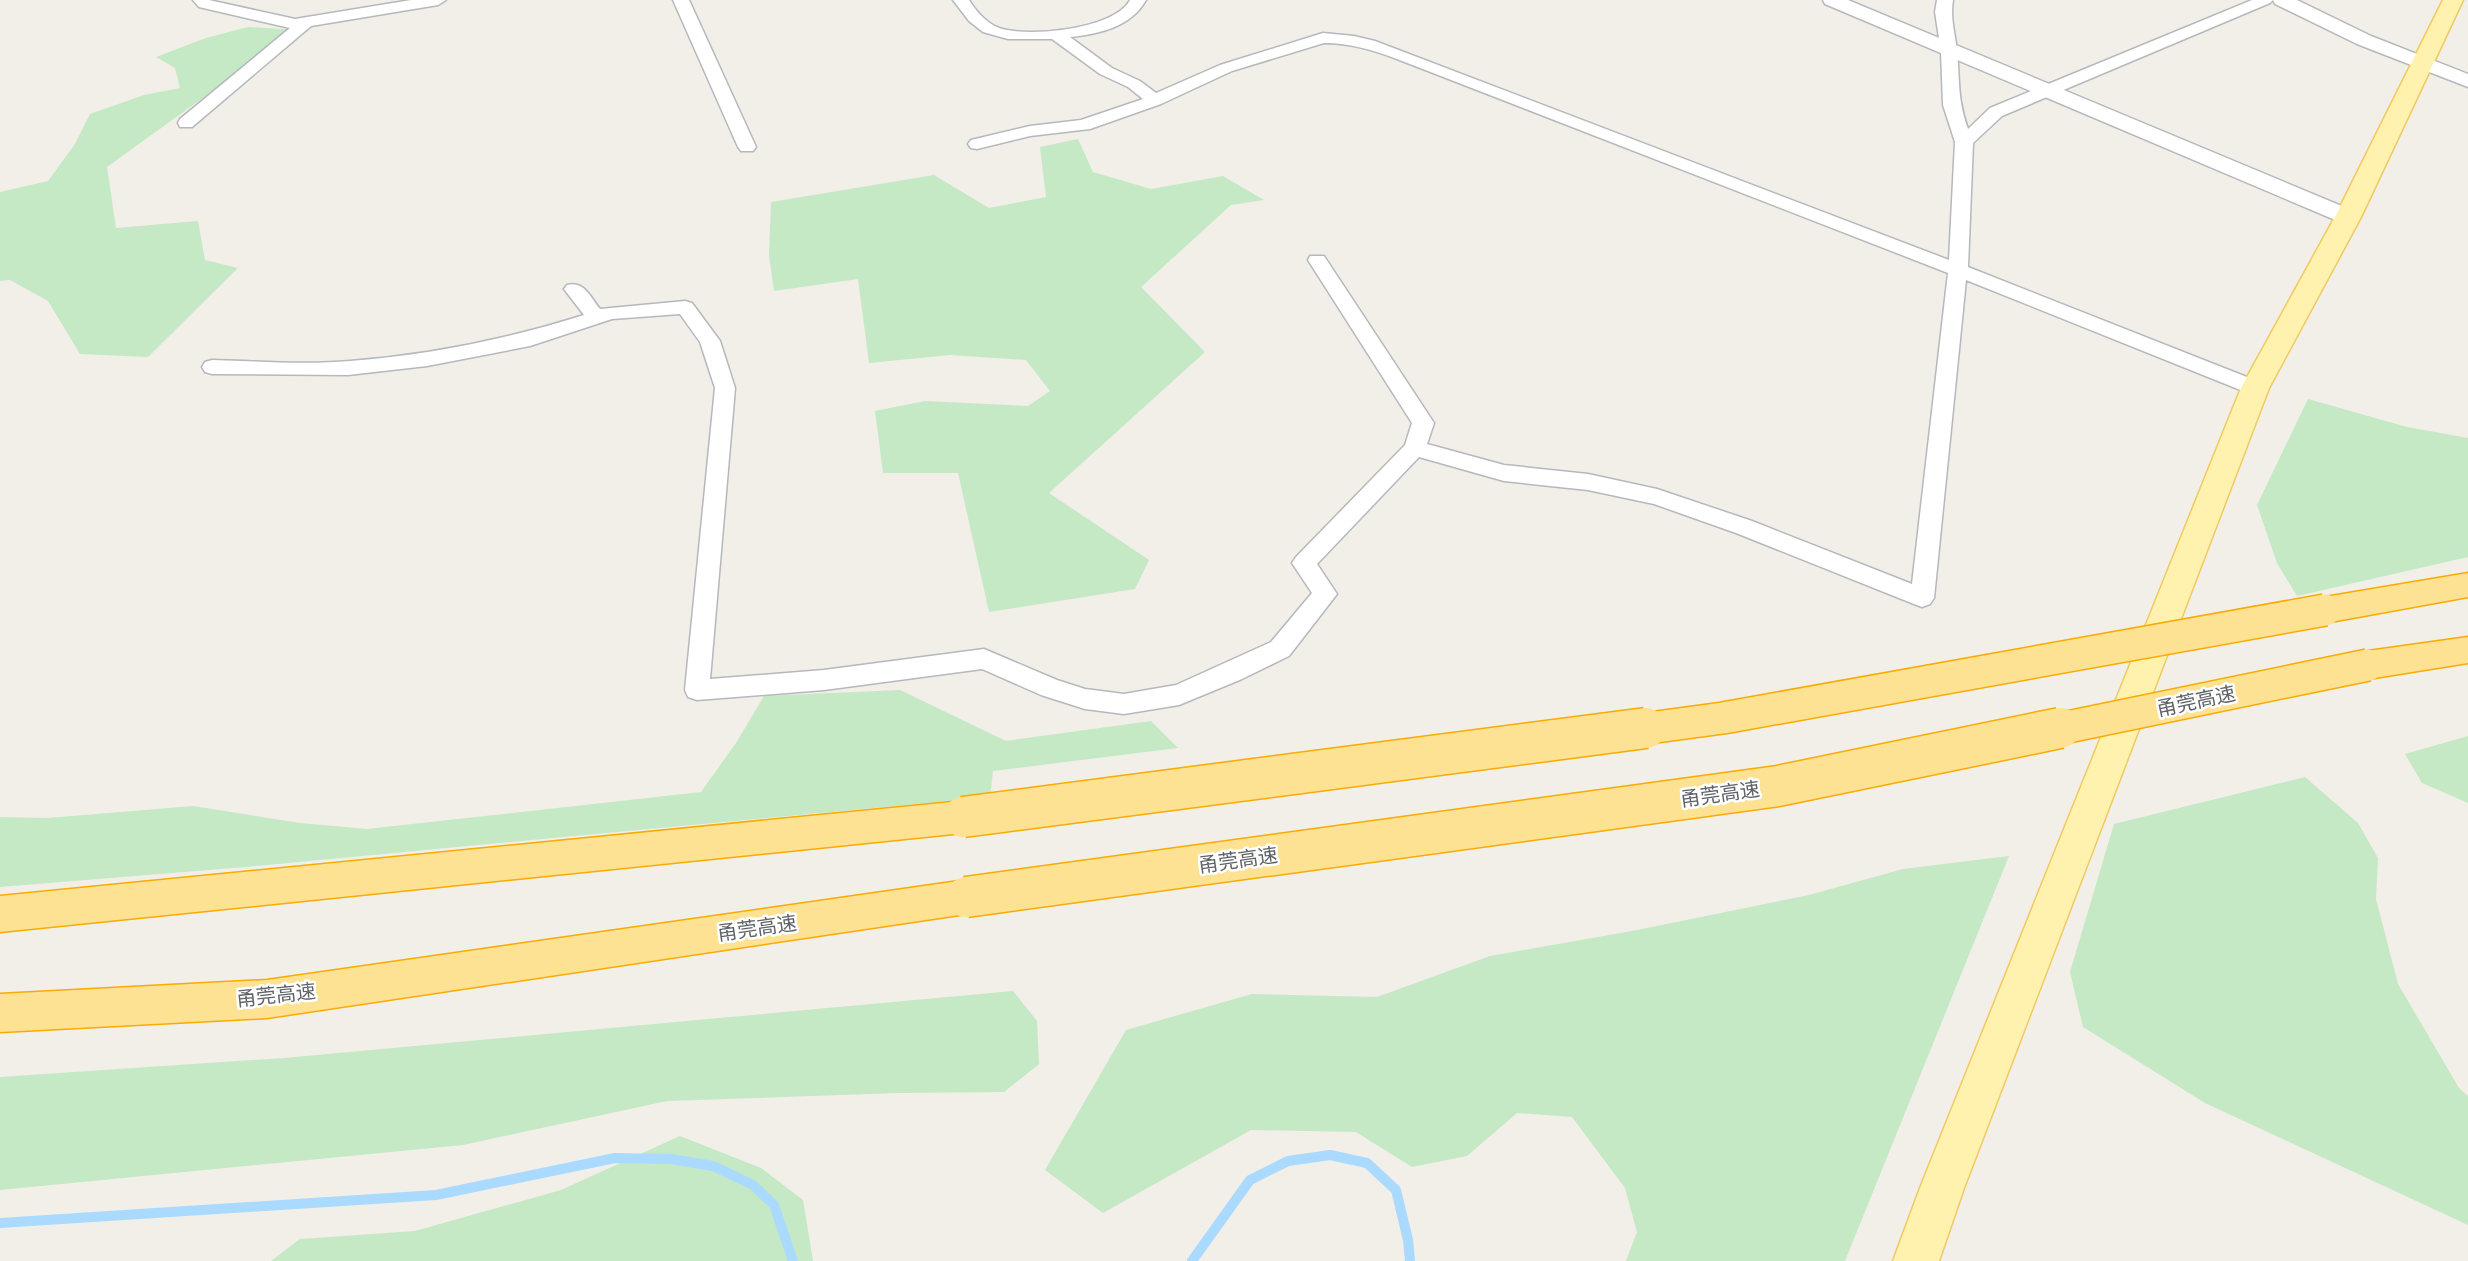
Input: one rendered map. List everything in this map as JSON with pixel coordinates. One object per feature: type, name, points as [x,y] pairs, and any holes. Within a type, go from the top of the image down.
[{"type":"highway","points":[[0,914],[963,817],[1723,718],[2468,585]]},
{"type":"highway","name":"甬莞高速","points":[[0,1013],[267,999],[966,897],[1778,786],[2368,665],[2468,650]]},
{"type":"main road","points":[[1916,1261],[1942,1188],[2255,388],[2348,218],[2453,0]]},
{"type":"street","points":[[201,0],[204,4],[223,10],[294,24],[438,0]]},
{"type":"street","points":[[681,0],[747,147]]},
{"type":"street","points":[[961,0],[973,18],[994,32],[1013,37],[1058,36],[1100,26],[1132,13],[1138,7],[1138,0]]},
{"type":"street","points":[[1832,0],[2348,218]]},
{"type":"street","points":[[1415,448],[1504,472],[1588,482],[1657,497],[1744,527],[1922,598],[1958,270],[1964,142],[1952,105],[1949,51],[1943,12],[1945,0]]},
{"type":"street","points":[[1964,142],[1996,112],[2265,0]]},
{"type":"street","points":[[2282,0],[2364,40],[2468,81]]},
{"type":"street","points":[[186,123],[305,22]]},
{"type":"street","points":[[1058,36],[1106,70],[1134,84],[1155,100]]},
{"type":"street","points":[[977,144],[1030,131],[1084,125],[1155,100],[1226,68],[1323,38],[1336,37],[1380,49],[1448,74],[1958,270],[2255,388]]},
{"type":"street","points":[[212,367],[348,368],[427,359],[530,339],[610,313],[685,307],[710,340],[725,388],[697,690],[824,680],[984,659],[1050,688],[1085,699],[1124,704],[1179,695],[1280,649],[1325,594],[1304,563],[1415,448],[1423,423],[1317,260]]},
{"type":"street","points":[[574,289],[597,317]]},
{"type":"green space","points":[[248,27],[297,30],[107,167],[116,228],[198,221],[205,260],[238,268],[148,357],[80,354],[48,301],[10,280],[0,281],[0,192],[48,181],[75,144],[90,114],[144,95],[180,88],[175,68],[156,57],[206,38]]},
{"type":"green space","points":[[1078,139],[1093,172],[1151,189],[1223,176],[1264,200],[1231,205],[1141,287],[1205,352],[1049,493],[1149,560],[1135,589],[989,612],[958,473],[883,473],[875,411],[925,401],[1028,406],[1050,391],[1026,360],[950,355],[869,363],[858,279],[774,291],[769,255],[771,202],[934,175],[989,208],[1046,197],[1040,147]]},
{"type":"green space","points":[[2308,399],[2407,427],[2468,438],[2468,557],[2297,596],[2277,563],[2257,505]]},
{"type":"green space","points":[[900,690],[1006,741],[1151,721],[1178,748],[993,771],[990,797],[245,867],[0,887],[0,817],[48,818],[193,806],[300,823],[367,829],[701,792],[736,743],[764,696]]},
{"type":"green space","points":[[2468,736],[2468,803],[2422,783],[2405,754]]},
{"type":"green space","points":[[2305,777],[2358,823],[2378,858],[2376,899],[2398,984],[2459,1088],[2468,1096],[2468,1225],[2205,1103],[2083,1027],[2070,972],[2114,824]]},
{"type":"green space","points":[[2009,856],[1845,1261],[1626,1261],[1637,1232],[1625,1188],[1572,1117],[1517,1113],[1467,1156],[1412,1167],[1356,1132],[1251,1130],[1103,1213],[1045,1170],[1126,1030],[1252,994],[1377,997],[1490,956],[1632,931],[1809,895],[1903,869]]},
{"type":"green space","points":[[1013,991],[1037,1021],[1039,1064],[1004,1092],[898,1093],[667,1101],[463,1145],[0,1190],[0,1077],[284,1058]]},
{"type":"green space","points":[[680,1136],[761,1168],[803,1200],[813,1261],[271,1261],[300,1239],[415,1231],[561,1190]]},
{"type":"waterway","points":[[1192,1261],[1250,1180],[1288,1161],[1330,1155],[1367,1163],[1396,1190],[1408,1240],[1410,1261]]},
{"type":"waterway","points":[[0,1223],[436,1195],[615,1158],[671,1159],[713,1166],[753,1185],[774,1205],[793,1261]]}]
